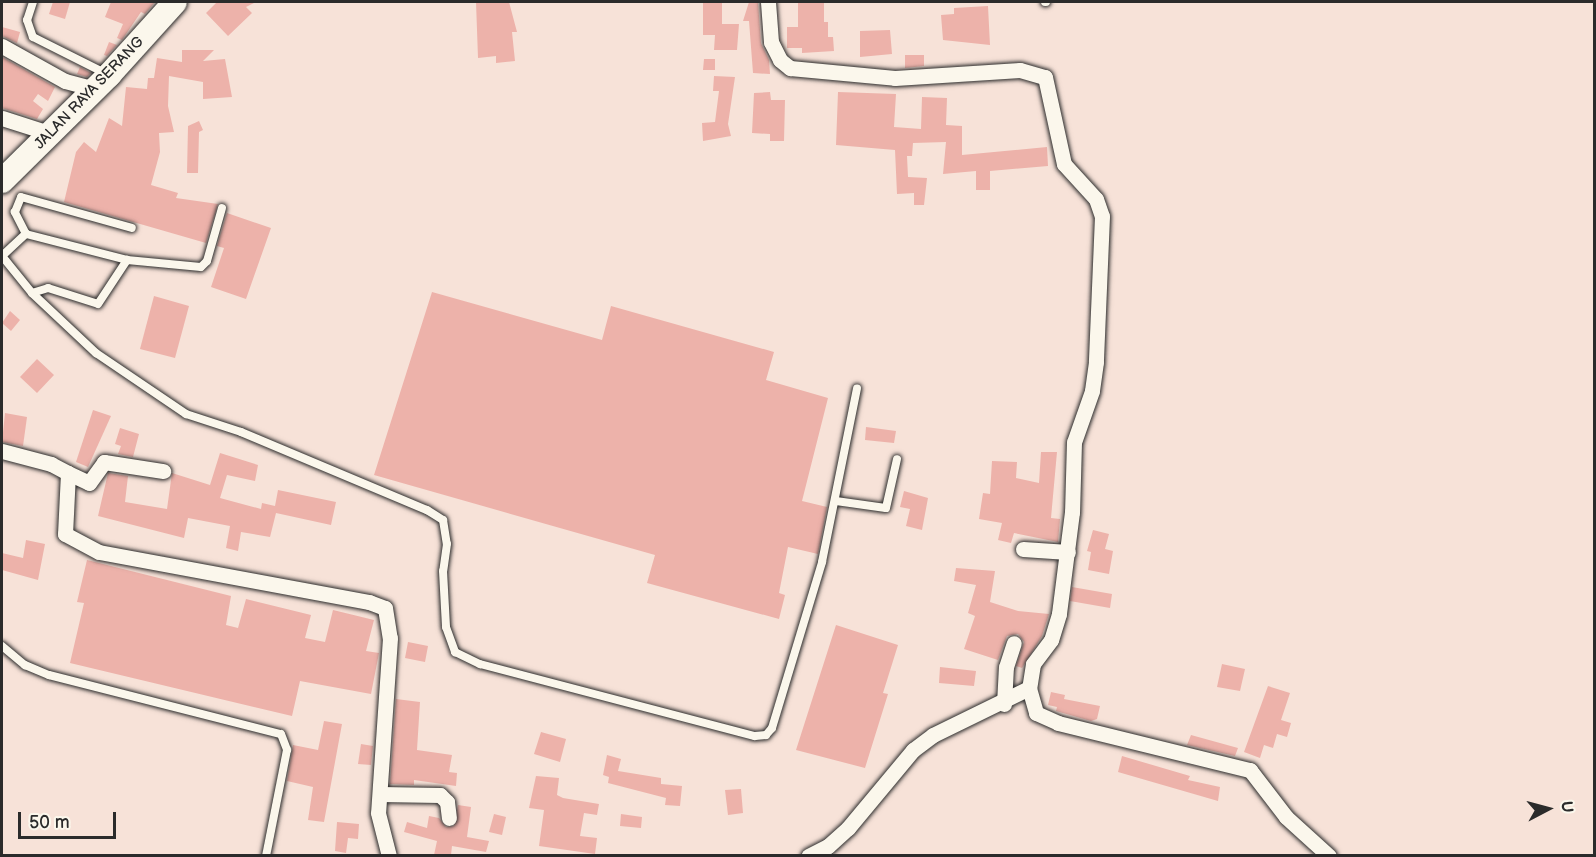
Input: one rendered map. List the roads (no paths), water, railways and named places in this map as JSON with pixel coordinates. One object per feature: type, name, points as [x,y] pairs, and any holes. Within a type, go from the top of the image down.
[{"type":"highway","name":"JALAN RAYA SERANG","points":[[2,181],[52,134],[175,2]]},
{"type":"street","points":[[768,2],[771,42],[780,60],[790,68],[895,78],[1020,70],[1045,77],[1064,164],[1096,199],[1102,216],[1096,362],[1092,391],[1074,441],[1068,552],[1059,614],[1051,640],[1033,664],[1029,688],[1036,713],[1058,723],[1251,770],[1286,817],[1329,855]]},
{"type":"street","points":[[2,46],[65,81],[102,82]]},
{"type":"street","points":[[2,118],[52,134]]},
{"type":"street","points":[[2,451],[51,464],[89,483],[103,462],[163,471]]},
{"type":"street","points":[[69,473],[65,534],[99,552],[369,602],[385,608],[390,638],[378,813],[389,855]]},
{"type":"street","points":[[1023,549],[1068,552]]},
{"type":"street","points":[[1004,704],[1006,667],[1014,643]]},
{"type":"street","points":[[808,855],[828,846],[848,828],[913,750],[933,735],[1004,704],[1029,688]]},
{"type":"street","points":[[380,794],[440,795],[447,802],[449,818]]},
{"type":"lane","points":[[33,2],[27,20],[33,38],[102,82]]},
{"type":"lane","points":[[132,228],[21,197],[15,212],[26,234],[127,260],[201,267],[207,261],[222,208]]},
{"type":"lane","points":[[26,234],[2,256],[32,293],[96,353],[186,414],[241,432],[427,510],[442,520],[447,544],[443,570],[446,627],[455,652],[480,664],[743,733],[765,735],[772,728],[822,562],[857,388]]},
{"type":"lane","points":[[32,293],[48,288],[98,304],[127,260]]},
{"type":"lane","points":[[836,501],[886,508],[897,459]]},
{"type":"lane","points":[[2,646],[25,665],[49,675],[281,734],[287,750],[267,855]]}]
